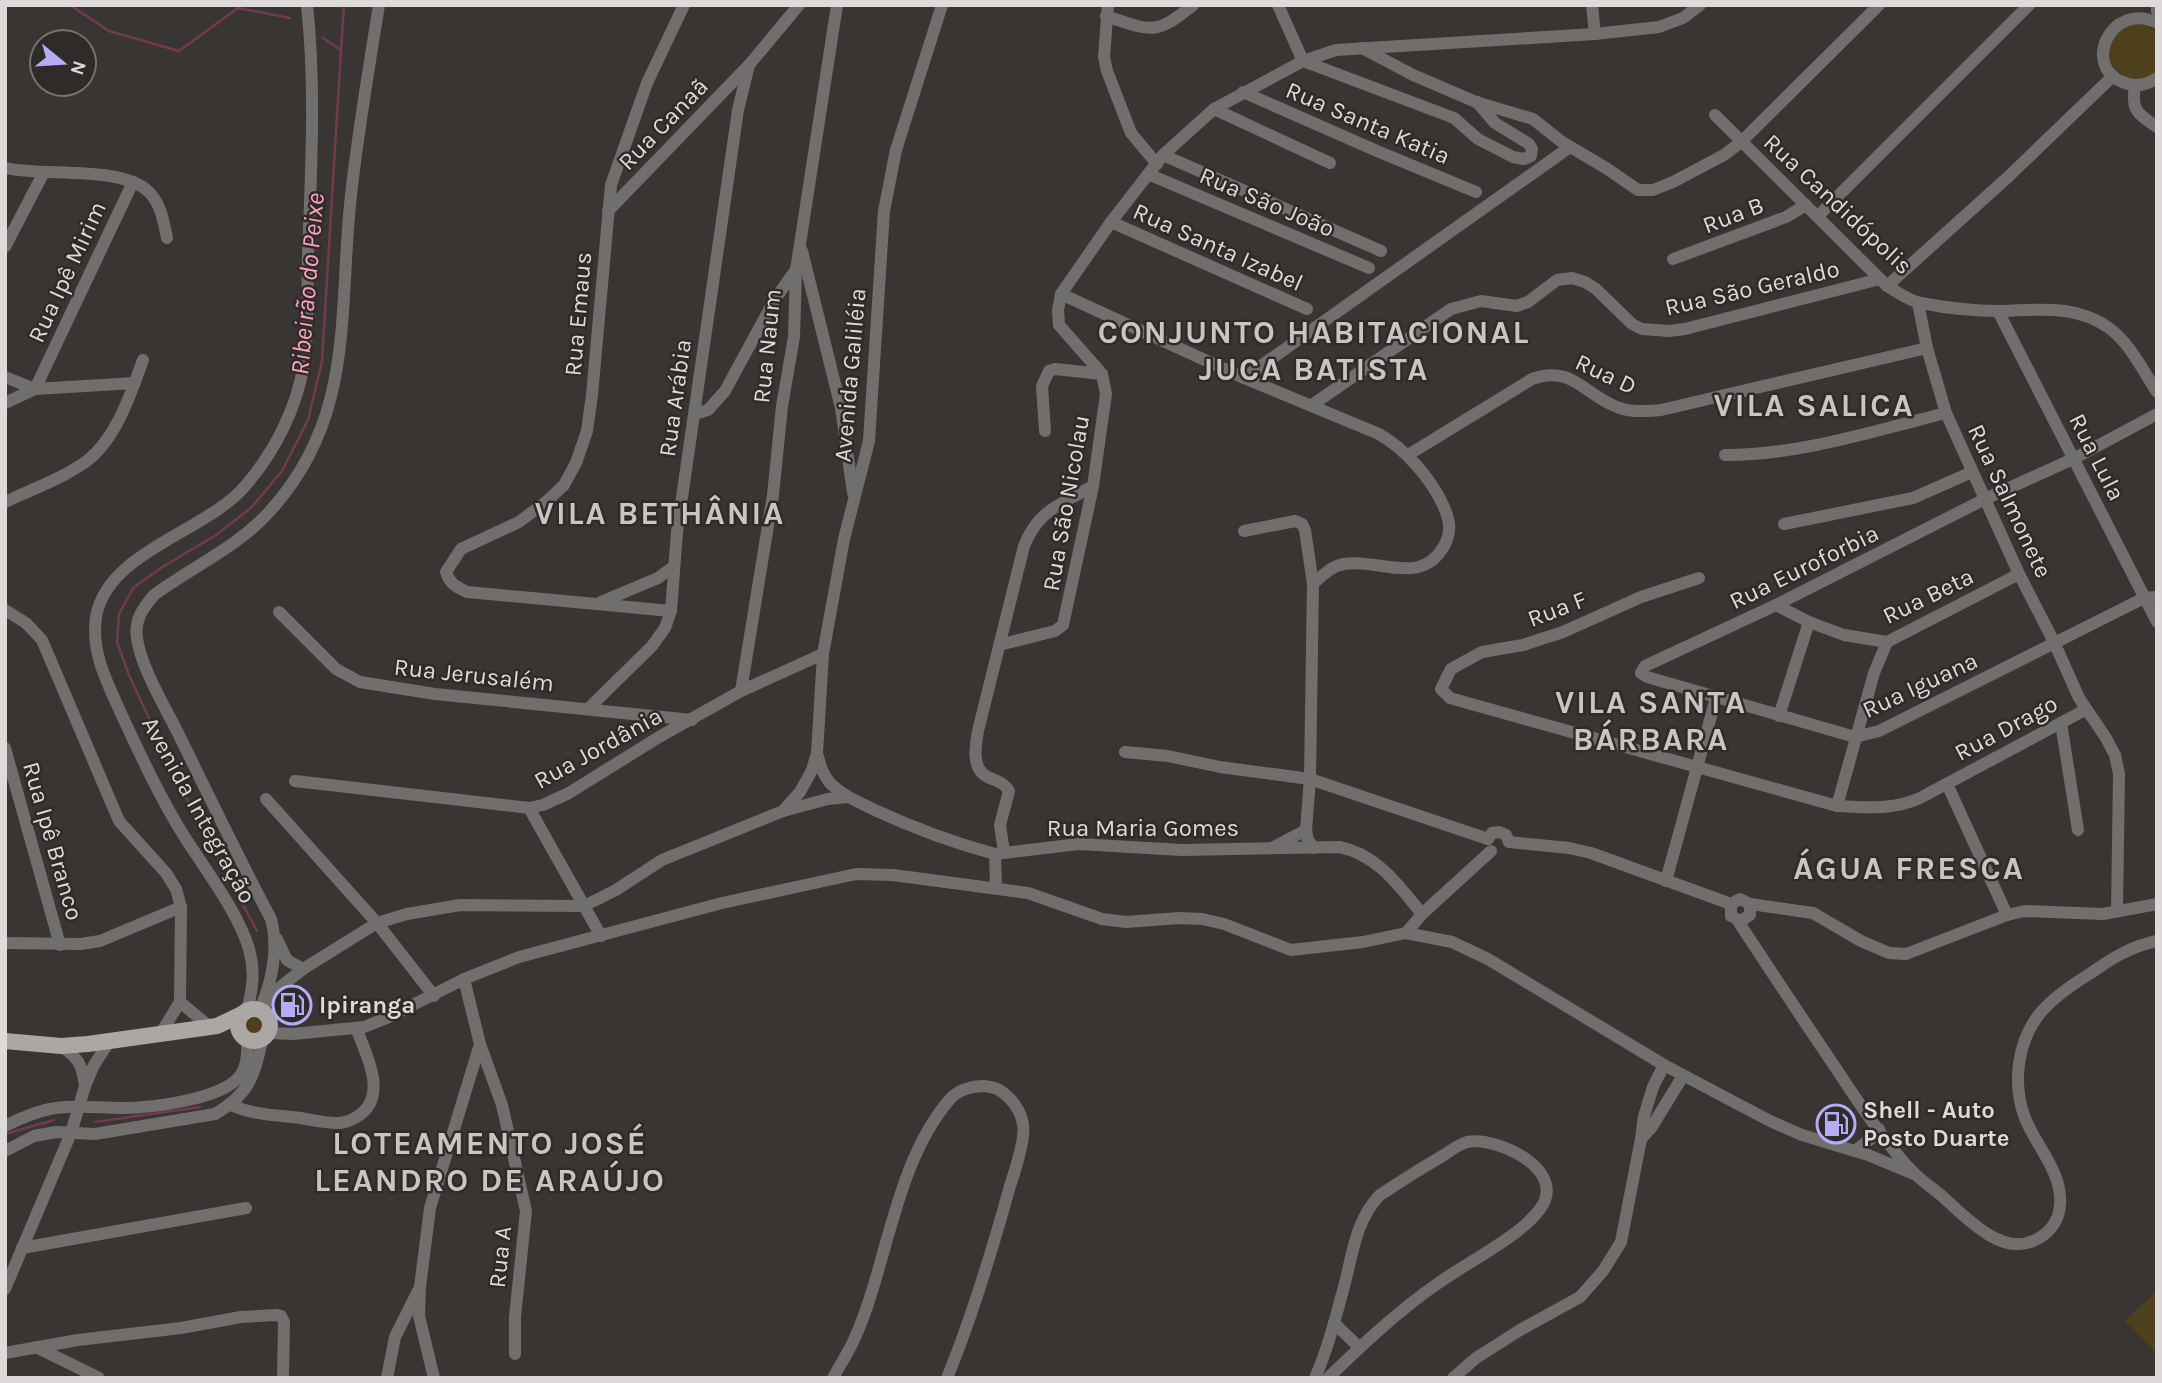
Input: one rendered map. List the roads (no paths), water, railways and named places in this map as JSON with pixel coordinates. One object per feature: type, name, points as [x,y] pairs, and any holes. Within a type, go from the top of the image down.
[{"type":"main road","points":[[7,1042],[61,1046],[159,1036],[213,1027],[253,1011]]},
{"type":"main road","points":[[253,1011],[270,1021],[254,1036]]},
{"type":"main road","points":[[253,1011],[238,1022],[254,1036]]},
{"type":"main road","points":[[213,1027],[254,1036]]},
{"type":"street","name":"Avenida Integração","points":[[253,1011],[254,972],[244,934],[183,834],[135,743],[103,674],[97,653],[96,617],[110,586],[127,568],[173,536],[209,517],[245,486],[277,439],[292,408],[305,349],[311,113],[307,5]]},
{"type":"street","name":"Avenida Integração","points":[[253,1011],[268,991],[276,936],[271,919],[159,695],[136,638],[137,621],[143,607],[154,595],[243,538],[271,510],[299,472],[322,430],[339,364],[344,261],[351,194],[379,5]]},
{"type":"street","name":"Rua Emaus","points":[[597,604],[467,592],[455,587],[446,572],[461,549],[519,522],[547,501],[564,485],[576,463],[587,431],[592,395],[611,185],[637,107],[684,5]]},
{"type":"street","name":"Rua Canaã","points":[[608,211],[749,65],[800,5]]},
{"type":"street","name":"Avenida Galiléia","points":[[817,753],[822,654],[844,539],[869,440],[884,211],[896,150],[942,5]]},
{"type":"street","points":[[1160,159],[1131,133],[1107,71],[1104,57],[1107,11],[1151,30],[1171,22],[1193,5]]},
{"type":"street","points":[[1278,5],[1303,61],[1454,118],[1489,146],[1513,157],[1529,158],[1533,151],[1529,144],[1495,123],[1476,102]]},
{"type":"street","points":[[1592,5],[1595,34]]},
{"type":"street","points":[[1102,374],[1059,325],[1061,294],[1111,222],[1160,159],[1214,109],[1303,61],[1336,50],[1595,34],[1659,27],[1683,18],[1700,5]]},
{"type":"street","points":[[1362,47],[1413,75],[1476,102],[1533,119],[1630,186],[1645,191],[1673,182],[1724,155],[1741,142],[1879,5]]},
{"type":"street","points":[[1818,216],[2029,5]]},
{"type":"street","name":"Rua Naum","points":[[741,691],[773,495],[782,406],[794,337],[796,270],[839,7]]},
{"type":"street","points":[[2154,13],[2117,23],[2105,39],[2104,59],[2113,76],[2120,81],[2135,85],[2157,79]]},
{"type":"street","name":"Rua Arábia","points":[[589,708],[652,646],[665,628],[671,611],[673,567],[738,110],[749,65]]},
{"type":"street","points":[[1884,283],[2008,177],[2113,76]]},
{"type":"street","points":[[2135,85],[2133,101],[2136,110],[2157,127]]},
{"type":"street","name":"Rua Santa Katia","points":[[1243,92],[1476,192]]},
{"type":"street","name":"Rua Santa Katia","points":[[1214,109],[1330,163]]},
{"type":"street","name":"Rua Candidópolis","points":[[1715,115],[1884,283],[1918,303],[1998,311],[2072,311],[2091,318],[2111,328],[2128,347],[2157,392]]},
{"type":"street","points":[[1244,378],[1570,147]]},
{"type":"street","name":"Rua São João","points":[[1160,159],[1381,251]]},
{"type":"street","points":[[5,168],[100,175],[133,181],[150,193],[162,216],[167,238]]},
{"type":"street","points":[[5,247],[44,172]]},
{"type":"street","name":"Rua São João","points":[[1148,174],[1369,268]]},
{"type":"street","name":"Rua Ipê Mirim","points":[[35,389],[133,181]]},
{"type":"street","name":"Rua B","points":[[1673,259],[1786,217],[1806,205]]},
{"type":"street","name":"Rua Santa Izabel","points":[[1111,222],[1307,309]]},
{"type":"street","points":[[801,245],[841,408],[854,500]]},
{"type":"street","points":[[695,414],[708,410],[726,391],[775,299],[796,270]]},
{"type":"street","name":"Rua São Geraldo","points":[[1312,405],[1451,309],[1480,301],[1517,306],[1528,302],[1557,280],[1572,278],[1596,289],[1632,324],[1669,331],[1884,283]]},
{"type":"street","points":[[1061,294],[1244,378],[1379,434],[1397,444],[1408,455],[1442,502],[1449,520],[1450,532],[1436,558],[1412,568],[1345,564],[1332,568],[1313,584]]},
{"type":"street","name":"Rua Salmonete","points":[[1918,303],[1927,348],[1947,413],[1972,472],[2085,710],[2115,755],[2119,774],[2117,911]]},
{"type":"street","name":"Rua Lula","points":[[1998,311],[2150,597],[2157,622]]},
{"type":"street","name":"Rua D","points":[[1408,455],[1532,379],[1546,374],[1575,380],[1614,406],[1639,412],[1661,410],[1927,348]]},
{"type":"street","points":[[5,502],[91,458],[105,442],[144,360]]},
{"type":"street","points":[[1045,431],[1042,386],[1049,371],[1055,369],[1102,374]]},
{"type":"street","name":"Rua São Nicolau","points":[[999,645],[1055,631],[1063,625],[1093,486],[1106,394],[1102,374]]},
{"type":"street","points":[[5,377],[35,389]]},
{"type":"street","points":[[5,403],[35,389],[135,383]]},
{"type":"street","points":[[1725,455],[1758,455],[1802,448],[1947,413]]},
{"type":"street","name":"Rua Euroforbia","points":[[1641,670],[1985,499],[2075,458],[2157,414]]},
{"type":"street","points":[[1784,524],[1913,498],[1972,472]]},
{"type":"street","points":[[996,887],[1000,825],[1009,790],[1002,783],[981,774],[976,758],[978,731],[1024,546],[1031,529],[1045,514],[1093,486]]},
{"type":"street","points":[[1244,531],[1289,521],[1302,524],[1305,530],[1313,584],[1310,779],[1306,830],[1308,840],[1314,848]]},
{"type":"street","points":[[597,604],[658,578],[673,567]]},
{"type":"street","name":"Rua Beta","points":[[1776,605],[1809,622],[1844,635],[1887,642],[2019,575]]},
{"type":"street","name":"Rua F","points":[[1441,690],[1451,669],[1482,652],[1523,645],[1563,632],[1641,597],[1699,578]]},
{"type":"street","name":"Rua Iguana","points":[[1641,670],[1647,677],[1855,737],[1879,731],[2054,642],[2150,597]]},
{"type":"street","points":[[597,604],[671,611]]},
{"type":"street","points":[[5,610],[26,623],[42,640],[119,821],[166,873],[176,889],[181,907],[180,1002],[159,1036]]},
{"type":"street","name":"Rua Jerusalém","points":[[279,612],[336,669],[360,682],[435,694],[692,720]]},
{"type":"street","points":[[1779,716],[1809,622]]},
{"type":"street","points":[[1837,806],[1874,673],[1887,642]]},
{"type":"street","name":"Rua Jordânia","points":[[295,781],[529,808],[569,793],[659,737],[741,691],[822,654]]},
{"type":"street","name":"Rua Drago","points":[[1441,690],[1450,698],[1837,806],[1886,808],[1903,805],[1947,784],[2085,710]]},
{"type":"street","points":[[1666,881],[1716,698]]},
{"type":"street","points":[[2062,723],[2078,830]]},
{"type":"street","name":"Rua Ipê Branco","points":[[5,748],[60,944]]},
{"type":"street","points":[[1125,752],[1168,756],[1220,767],[1310,779],[1489,845],[1497,854],[1504,852],[1509,842],[1591,853],[1731,904],[1740,899],[1750,904],[1812,913],[1861,941],[1898,954],[1913,953],[2007,915],[2025,911],[2102,914],[2157,904]]},
{"type":"street","points":[[817,753],[822,770],[830,782],[848,797]]},
{"type":"street","points":[[783,811],[800,792],[812,770],[817,753]]},
{"type":"street","points":[[1947,784],[2007,915]]},
{"type":"street","points":[[253,1011],[303,969],[377,923],[407,914],[460,905],[584,906],[616,890],[662,860],[783,811],[828,799],[848,797]]},
{"type":"street","name":"Rua Maria Gomes","points":[[848,797],[950,841],[1000,853],[1079,844],[1182,850],[1355,850],[1381,867],[1422,914]]},
{"type":"street","points":[[266,799],[377,923],[434,996]]},
{"type":"street","points":[[529,808],[601,936]]},
{"type":"street","points":[[1269,850],[1306,830]]},
{"type":"street","points":[[1406,933],[1489,845]]},
{"type":"street","points":[[254,1036],[356,1028],[387,1018],[464,979],[519,957],[722,903],[856,874],[894,875],[1028,893],[1102,919],[1126,922],[1202,919],[1224,924],[1291,950],[1363,942],[1406,933],[1452,942],[1488,959],[1683,1076],[1770,1121],[1914,1174]]},
{"type":"street","points":[[1731,904],[1730,913],[1879,1129],[1914,1174],[1983,1232],[2013,1244],[2029,1244],[2044,1236],[2054,1224],[2060,1207],[2059,1191],[2052,1168],[2025,1118],[2018,1094],[2018,1066],[2026,1036],[2040,1013],[2060,994],[2127,949],[2157,940]]},
{"type":"street","points":[[1738,921],[1750,915],[1750,904]]},
{"type":"street","points":[[5,943],[81,944],[100,941],[181,907]]},
{"type":"street","points":[[276,936],[287,960],[303,969]]},
{"type":"street","name":"Rua A","points":[[464,979],[480,1044],[502,1105],[526,1211],[518,1283],[515,1354]]},
{"type":"street","points":[[180,1002],[213,1027]]},
{"type":"street","points":[[231,1105],[244,1111],[323,1122],[340,1123],[352,1120],[366,1110],[373,1096],[374,1081],[356,1028]]},
{"type":"street","points":[[5,1151],[34,1136],[55,1132],[95,1134],[215,1114],[231,1105],[249,1085],[256,1068],[254,1036]]},
{"type":"street","points":[[5,1126],[18,1119],[57,1108],[125,1108],[212,1094],[240,1076],[254,1036]]},
{"type":"street","points":[[5,1289],[71,1133],[85,1086],[94,1065],[110,1042]]},
{"type":"street","points":[[434,1378],[419,1316],[430,1208],[480,1044]]},
{"type":"street","points":[[61,1046],[75,1056],[83,1069],[85,1086]]},
{"type":"street","points":[[1453,1378],[1476,1358],[1520,1329],[1580,1297],[1603,1271],[1621,1242],[1647,1101],[1664,1065]]},
{"type":"street","points":[[1641,1139],[1651,1128],[1683,1076]]},
{"type":"street","points":[[833,1378],[854,1340],[887,1234],[919,1149],[952,1097],[965,1089],[986,1086],[1003,1093],[1016,1104],[1024,1125],[988,1268],[947,1378]]},
{"type":"street","points":[[1854,1151],[1874,1137],[1879,1129]]},
{"type":"street","points":[[1315,1378],[1334,1323],[1359,1229],[1369,1206],[1380,1195],[1466,1142],[1483,1142],[1497,1146],[1528,1159],[1541,1171],[1546,1180],[1547,1191],[1543,1206],[1529,1222],[1435,1285],[1359,1347],[1328,1378]]},
{"type":"street","points":[[22,1248],[246,1208]]},
{"type":"street","points":[[387,1378],[395,1337],[420,1287]]},
{"type":"street","points":[[5,1353],[78,1340],[155,1332],[269,1314],[281,1316],[284,1322],[283,1378]]},
{"type":"street","points":[[1334,1323],[1359,1347]]},
{"type":"street","points":[[76,1371],[74,1346],[78,1340]]},
{"type":"street","points":[[36,1347],[76,1371],[99,1378]]},
{"type":"waterway","name":"Ribeirão do Peixe","points":[[70,5],[109,31],[179,51],[238,8],[290,18]]},
{"type":"waterway","points":[[341,50],[344,5]]},
{"type":"waterway","name":"Ribeirão do Peixe","points":[[257,931],[183,792],[129,675],[117,642],[119,614],[134,587],[216,535],[251,508],[282,471],[308,420],[322,361],[341,50],[323,38]]},
{"type":"waterway","name":"Ribeirão do Peixe","points":[[95,1122],[200,1107]]},
{"type":"waterway","name":"Ribeirão do Peixe","points":[[5,1134],[54,1120]]},
{"type":"place","name":"Ipiranga","points":[[292,1005]]},
{"type":"place","name":"Shell - Auto Posto Duarte","points":[[1836,1124]]},
{"type":"district","name":"CONJUNTO HABITACIONAL JUCA BATISTA","points":[[1314,350]]},
{"type":"district","name":"VILA SALICA","points":[[1814,405]]},
{"type":"district","name":"VILA BETHÂNIA","points":[[660,513]]},
{"type":"district","name":"VILA SANTA BÁRBARA","points":[[1651,720]]},
{"type":"district","name":"ÁGUA FRESCA","points":[[1909,868]]},
{"type":"district","name":"LOTEAMENTO JOSÉ LEANDRO DE ARAÚJO","points":[[490,1162]]}]
